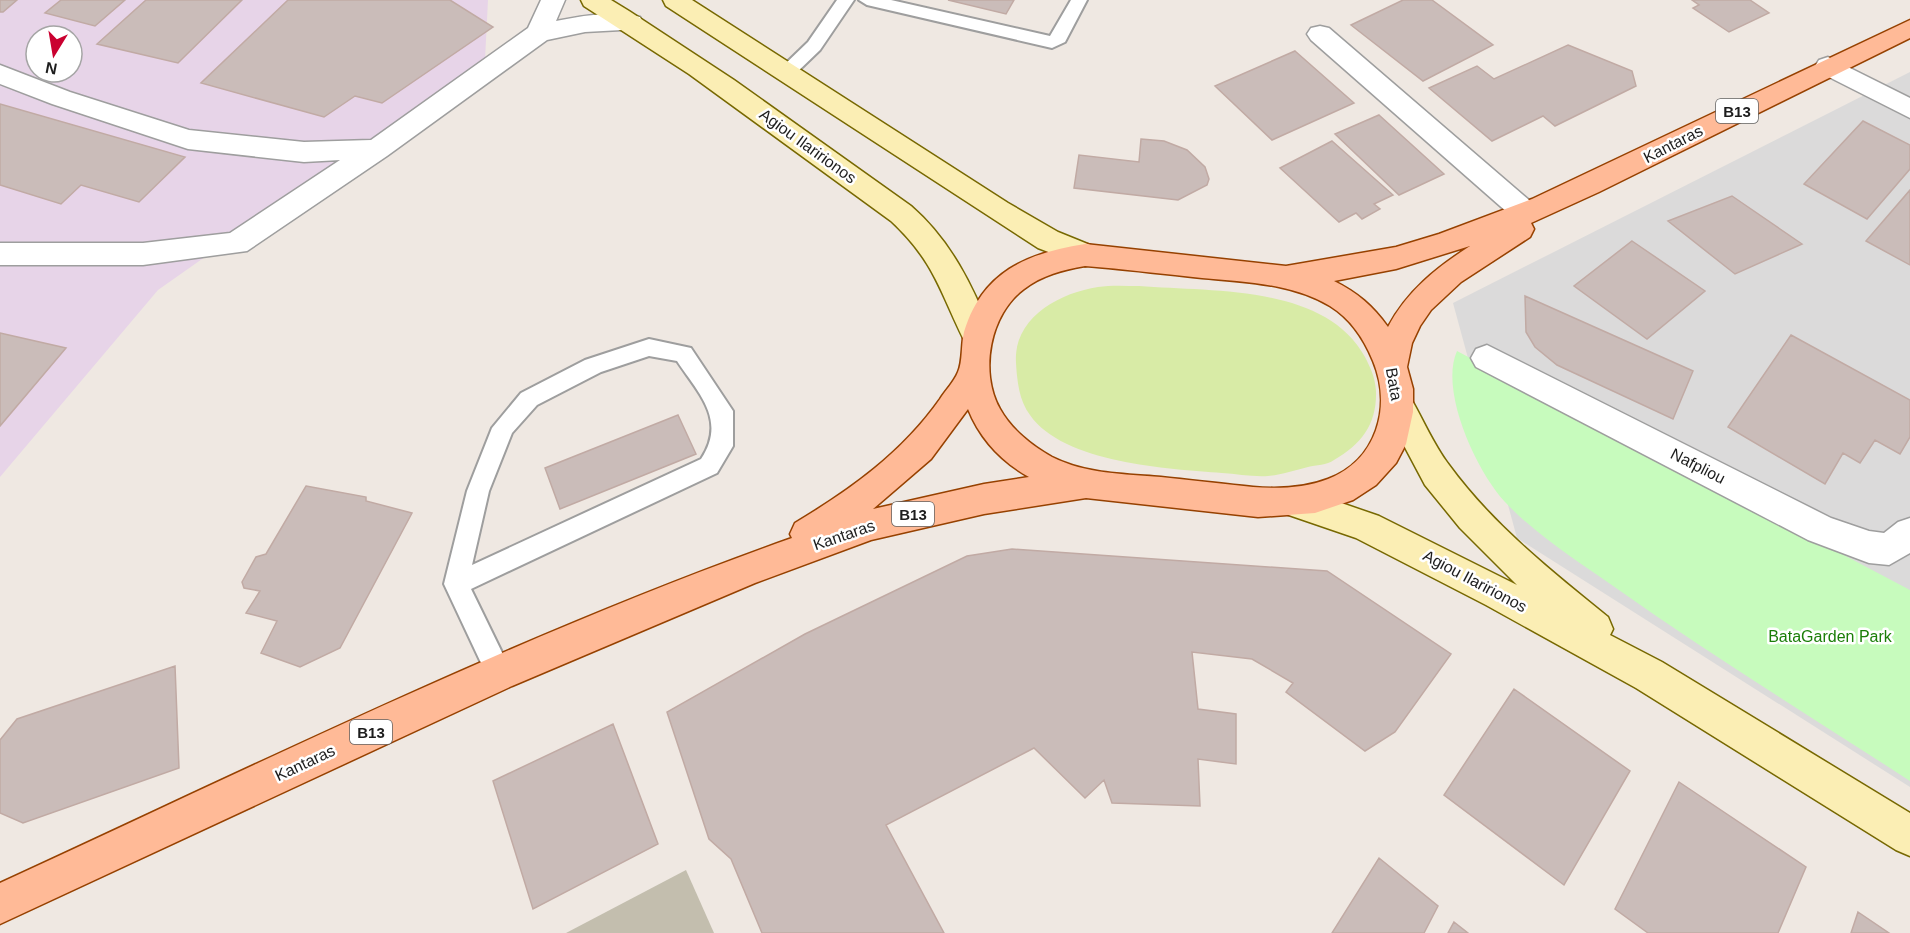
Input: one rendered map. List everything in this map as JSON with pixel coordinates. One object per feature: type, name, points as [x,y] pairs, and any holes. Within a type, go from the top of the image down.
[{"type":"main road","name":"Agiou Ilaririonos","points":[[593,0],[631,23],[858,182],[914,225],[941,258],[955,280],[977,335]]},
{"type":"main road","points":[[675,0],[788,71],[998,210],[1048,240],[1085,255]]},
{"type":"main road","name":"Kantaras","points":[[1282,274],[1359,268],[1422,251],[1566,198],[1828,66],[1910,28]]},
{"type":"main road","name":"Kantaras","points":[[1392,368],[1398,338],[1424,296],[1456,271],[1566,198]]},
{"type":"main road","name":"Bata","points":[[1085,255],[1282,274],[1335,293],[1377,332],[1392,368],[1399,406],[1386,451],[1367,475],[1347,489],[1295,502],[1266,502],[1087,483],[1035,465],[996,432],[986,415],[972,377],[977,335],[984,315],[996,298],[1024,271],[1054,260],[1085,255]]},
{"type":"main road","name":"Kantaras","points":[[746,570],[831,520],[900,465],[932,435],[972,377]]},
{"type":"main road","name":"Agiou Ilaririonos","points":[[1399,406],[1436,473],[1470,515],[1510,557],[1649,675]]},
{"type":"main road","name":"Kantaras","points":[[0,904],[499,672],[746,570],[871,525],[984,499],[1087,483]]},
{"type":"main road","name":"Agiou Ilaririonos","points":[[1295,502],[1367,528],[1435,559],[1649,675],[1910,836]]},
{"type":"street","points":[[539,33],[553,0]]},
{"type":"street","points":[[0,254],[143,254],[237,243],[377,149],[539,33],[585,24],[631,23]]},
{"type":"street","points":[[1320,34],[1526,213]]},
{"type":"street","points":[[1828,66],[1910,109]]},
{"type":"street","points":[[0,74],[61,98],[188,139],[304,152],[377,149]]},
{"type":"street","name":"Nafpliou","points":[[1488,358],[1820,529],[1869,547],[1888,549],[1910,533]]},
{"type":"lane","points":[[788,71],[814,46],[846,0]]},
{"type":"lane","points":[[867,0],[1052,42],[1059,38],[1079,0]]},
{"type":"lane","points":[[456,584],[709,466],[722,446],[722,411],[684,354],[649,346],[593,366],[529,399],[503,428],[478,491],[456,584],[499,672]]},
{"type":"shaded area","points":[[0,0],[488,0],[485,60],[158,290],[0,477]]},
{"type":"shaded area","points":[[1910,72],[1910,787],[1517,538],[1453,303]]},
{"type":"shaded area","points":[[686,870],[714,933],[566,933]]},
{"type":"green space","points":[[1139,286],[1264,296],[1295,304],[1323,316],[1347,333],[1365,357],[1372,373],[1376,403],[1366,432],[1353,447],[1331,462],[1278,475],[1262,476],[1147,466],[1091,453],[1066,444],[1046,431],[1030,415],[1023,403],[1016,363],[1017,347],[1022,333],[1041,310],[1068,295],[1098,287]]},
{"type":"green space","name":"BataGarden Park","points":[[1457,351],[1910,590],[1910,781],[1652,613],[1559,548],[1517,514],[1494,489],[1473,452],[1464,430],[1453,387],[1453,368]]},
{"type":"building","points":[[0,0],[17,0],[0,12]]},
{"type":"building","points":[[61,0],[125,0],[95,26],[45,13]]},
{"type":"building","points":[[146,0],[242,0],[178,63],[97,44]]},
{"type":"building","points":[[288,0],[450,0],[493,27],[382,103],[355,96],[324,117],[201,83]]},
{"type":"building","points":[[948,0],[1014,0],[1006,14]]},
{"type":"building","points":[[1403,0],[1432,0],[1493,45],[1423,81],[1351,25]]},
{"type":"building","points":[[1692,0],[1750,0],[1769,13],[1729,32],[1693,8],[1699,5]]},
{"type":"building","points":[[1568,45],[1632,71],[1636,86],[1555,126],[1543,116],[1492,141],[1429,88],[1477,66],[1494,79]]},
{"type":"building","points":[[1295,51],[1354,103],[1272,140],[1215,86]]},
{"type":"building","points":[[0,104],[185,157],[139,202],[81,185],[61,204],[0,185]]},
{"type":"building","points":[[1379,115],[1444,174],[1399,195],[1335,134]]},
{"type":"building","points":[[1863,121],[1910,145],[1910,169],[1867,219],[1804,184]]},
{"type":"building","points":[[1141,139],[1164,141],[1187,150],[1205,167],[1209,179],[1207,185],[1178,200],[1074,188],[1079,155],[1139,162]]},
{"type":"building","points":[[1332,141],[1393,195],[1374,204],[1380,209],[1362,219],[1356,213],[1339,222],[1280,168]]},
{"type":"building","points":[[1910,190],[1910,265],[1866,241]]},
{"type":"building","points":[[1732,196],[1802,244],[1735,274],[1668,221]]},
{"type":"building","points":[[1632,241],[1705,291],[1647,339],[1574,286]]},
{"type":"building","points":[[1525,296],[1693,371],[1673,419],[1557,365],[1535,347],[1526,332]]},
{"type":"building","points":[[0,333],[66,348],[0,426]]},
{"type":"building","points":[[1791,335],[1910,400],[1910,437],[1900,454],[1875,440],[1860,463],[1843,453],[1825,484],[1728,427]]},
{"type":"building","points":[[678,415],[696,454],[560,509],[545,468]]},
{"type":"building","points":[[306,486],[366,497],[366,501],[412,513],[340,648],[300,667],[261,653],[277,621],[246,613],[260,591],[244,588],[242,582],[256,557],[266,554]]},
{"type":"building","points":[[1012,549],[1327,571],[1451,654],[1395,732],[1365,751],[1286,692],[1293,683],[1252,659],[1192,652],[1198,709],[1236,714],[1236,764],[1198,759],[1200,806],[1112,803],[1104,780],[1085,798],[1034,748],[886,825],[944,933],[762,933],[731,859],[709,839],[667,712],[805,634],[967,556]]},
{"type":"building","points":[[175,666],[179,768],[23,823],[0,813],[0,740],[17,719]]},
{"type":"building","points":[[1514,689],[1630,771],[1564,885],[1444,795]]},
{"type":"building","points":[[613,724],[658,844],[533,909],[493,781]]},
{"type":"building","points":[[1679,782],[1806,867],[1778,933],[1648,933],[1615,909]]},
{"type":"building","points":[[1379,858],[1438,906],[1424,933],[1332,933]]},
{"type":"building","points":[[1858,912],[1889,933],[1851,933]]},
{"type":"building","points":[[1454,922],[1468,933],[1448,933]]}]
